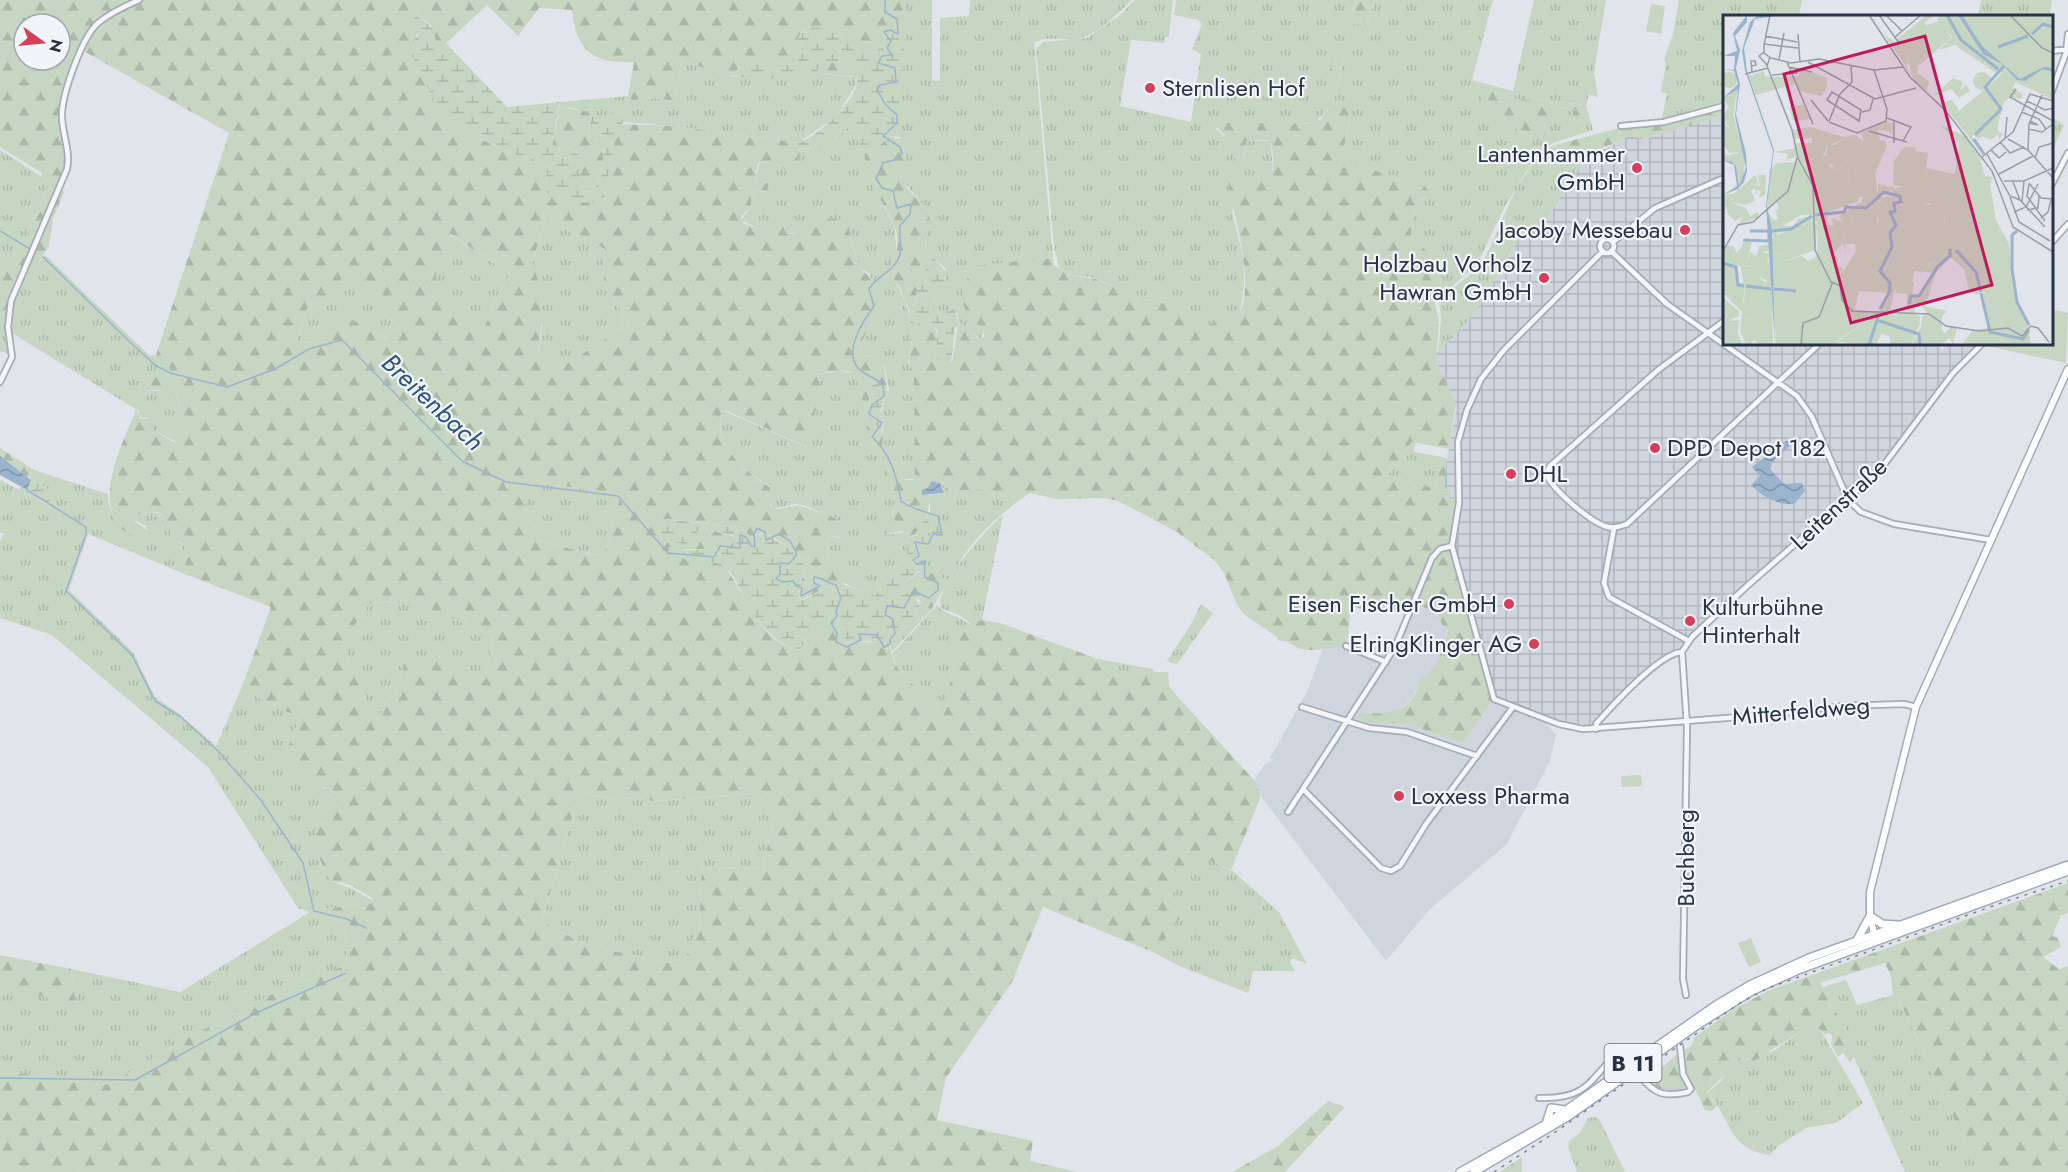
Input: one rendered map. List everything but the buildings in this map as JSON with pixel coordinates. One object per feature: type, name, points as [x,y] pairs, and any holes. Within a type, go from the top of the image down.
[{"type":"main road","name":"B 11","points":[[1460,1172],[1546,1124],[1733,994],[1780,970],[1857,940],[2068,865]]},
{"type":"main road","name":"B 11","points":[[1474,1172],[1569,1116],[1736,1000],[1782,976],[2068,871]]},
{"type":"main road","points":[[1857,940],[1870,916],[1882,924],[1900,925]]},
{"type":"main road","points":[[1671,1044],[1680,1046],[1685,1034]]},
{"type":"main road","points":[[1546,1124],[1551,1108],[1568,1109]]},
{"type":"street","points":[[0,382],[12,357],[8,327],[11,301],[68,165],[62,111],[77,62],[86,39],[98,24],[139,0]]},
{"type":"street","points":[[2053,88],[2067,49],[2068,34]]},
{"type":"street","points":[[1621,126],[1664,122],[1723,107]]},
{"type":"street","points":[[2053,182],[2068,153]]},
{"type":"street","points":[[1611,251],[1613,242],[1655,208],[1723,179]]},
{"type":"street","points":[[2053,241],[2068,224]]},
{"type":"street","points":[[1603,251],[1602,241],[1608,239],[1613,242]]},
{"type":"street","points":[[1682,652],[1686,721],[1596,729],[1559,724],[1494,699],[1452,546],[1459,503],[1456,465],[1458,442],[1476,388],[1504,350],[1603,251],[1611,251],[1667,304],[1723,345]]},
{"type":"street","points":[[1723,322],[1658,370],[1550,466],[1546,474],[1550,483],[1591,518],[1614,528],[1627,524],[1818,345]]},
{"type":"street","points":[[1724,345],[1779,383],[1807,408],[1848,500],[1862,512],[1878,520],[1990,540]]},
{"type":"street","name":"Leitenstraße","points":[[1596,729],[1596,724],[1630,688],[1673,652],[1682,652],[1689,641],[1747,586],[1880,470],[1953,373],[1981,345]]},
{"type":"street","points":[[1877,942],[1870,916],[1875,872],[1916,707],[2068,369]]},
{"type":"street","points":[[1614,528],[1604,583],[1609,597],[1689,641]]},
{"type":"street","points":[[1288,812],[1386,662],[1413,608],[1432,558],[1440,549],[1452,546]]},
{"type":"street","points":[[1346,646],[1386,662]]},
{"type":"street","name":"Mitterfeldweg","points":[[1686,721],[1841,706],[1904,704],[1916,707]]},
{"type":"street","points":[[1302,707],[1346,723],[1407,732],[1477,756]]},
{"type":"street","points":[[1304,789],[1381,868],[1391,871],[1400,866],[1426,824],[1513,707]]},
{"type":"street","name":"Buchberg","points":[[1686,721],[1683,979],[1686,994]]},
{"type":"street","points":[[1640,1076],[1648,1087],[1662,1095],[1688,1092],[1691,1089],[1683,1074],[1680,1046]]},
{"type":"street","points":[[1539,1098],[1548,1099],[1579,1093],[1622,1048],[1629,1060]]},
{"type":"street","points":[[1548,1099],[1551,1108]]},
{"type":"shaded area","points":[[1723,115],[1723,345],[1935,345],[1943,350],[1946,345],[1975,345],[1853,498],[1590,726],[1525,714],[1495,695],[1460,569],[1451,527],[1458,498],[1450,499],[1450,490],[1443,488],[1442,485],[1456,411],[1455,402],[1436,362],[1436,354],[1479,308],[1520,236],[1534,239],[1589,153],[1605,149],[1629,136],[1646,139]]},
{"type":"shaded area","points":[[1413,604],[1437,611],[1443,625],[1448,628],[1442,653],[1426,676],[1420,675],[1420,683],[1411,700],[1400,709],[1385,715],[1361,712],[1357,720],[1408,724],[1463,744],[1494,699],[1541,717],[1556,735],[1550,761],[1507,844],[1429,910],[1386,961],[1260,795],[1254,780],[1265,764],[1273,760],[1270,758],[1308,690],[1323,648],[1347,645],[1362,648],[1363,645],[1391,649]]},
{"type":"green space","points":[[0,0],[905,0],[905,35],[886,37],[876,54],[859,47],[841,34],[804,29],[795,42],[801,48],[797,65],[753,64],[737,70],[731,76],[681,61],[675,101],[656,98],[632,100],[628,96],[634,62],[608,60],[589,52],[578,36],[572,10],[539,8],[518,36],[487,5],[438,51],[431,25],[417,14],[413,20],[418,30],[416,37],[468,134],[546,167],[547,193],[604,201],[614,143],[621,124],[674,126],[798,143],[800,151],[794,176],[780,165],[760,162],[758,164],[755,180],[768,183],[767,191],[754,192],[751,196],[751,207],[741,217],[743,223],[764,231],[766,226],[783,224],[786,234],[796,233],[817,218],[839,219],[848,224],[859,268],[874,280],[877,295],[875,316],[863,340],[860,354],[877,358],[883,362],[888,393],[875,383],[870,390],[869,401],[875,427],[881,428],[883,435],[882,451],[873,445],[857,377],[844,370],[819,375],[820,392],[807,447],[722,410],[720,422],[721,434],[732,455],[750,473],[770,487],[770,506],[778,509],[799,505],[845,522],[842,537],[828,536],[827,551],[832,565],[847,578],[843,583],[845,585],[840,592],[829,586],[802,600],[798,594],[805,568],[797,553],[772,536],[762,533],[751,537],[740,527],[666,519],[664,541],[686,543],[702,527],[735,537],[733,549],[679,549],[681,558],[723,564],[763,627],[785,645],[799,650],[811,633],[830,623],[846,630],[843,643],[888,642],[896,666],[943,718],[955,657],[951,649],[955,635],[960,633],[962,626],[982,620],[1000,623],[1098,659],[1100,667],[1116,672],[1125,680],[1131,680],[1142,672],[1168,672],[1169,685],[1175,694],[1254,780],[1260,795],[1259,801],[1231,870],[1199,856],[1166,903],[1181,917],[1155,953],[1043,907],[1012,982],[946,1078],[937,1120],[1033,1141],[1030,1161],[1077,1172],[0,1172],[0,1074],[28,1074],[96,1085],[110,1084],[193,1035],[272,994],[347,965],[344,922],[316,913],[318,909],[371,904],[372,898],[348,884],[331,881],[323,868],[316,844],[318,829],[345,797],[291,772],[286,752],[300,718],[241,689],[271,607],[190,576],[184,558],[184,544],[171,538],[167,522],[161,514],[150,512],[133,516],[132,519],[150,532],[148,538],[140,540],[119,527],[112,511],[110,497],[114,467],[136,409],[140,418],[149,419],[154,431],[177,442],[181,418],[176,393],[157,390],[143,391],[152,371],[170,373],[170,368],[157,360],[156,355],[229,133],[80,49],[63,100],[67,166],[59,185],[64,192],[53,219],[49,245],[39,262],[27,258],[8,304],[6,321],[0,319],[0,286],[12,255],[24,246],[50,182],[41,176],[42,173],[0,147]],"holes":[[[546,219],[605,249],[604,281],[629,324],[562,367],[538,354],[544,298],[532,262]],[[449,233],[510,274],[498,294],[482,333],[430,295]],[[347,271],[379,287],[375,303],[397,326],[388,339],[349,318],[319,340],[305,343],[297,341],[309,302],[324,304]],[[533,482],[621,494],[603,557],[540,541],[523,512]],[[410,600],[493,636],[485,680],[435,654],[406,659],[396,691],[377,719],[367,704],[342,643],[370,603]],[[758,793],[774,817],[763,868],[702,867],[699,928],[682,966],[579,942],[542,921],[579,794],[656,801]]]},
{"type":"green space","points":[[905,0],[932,0],[932,80],[940,81],[940,18],[969,16],[970,0],[1132,0],[1107,23],[1085,37],[1044,39],[1034,43],[1053,258],[1039,259],[968,283],[962,304],[984,331],[981,339],[960,324],[957,313],[930,313],[932,300],[946,278],[946,269],[926,251],[925,231],[930,226],[926,209],[904,182],[905,157],[899,134]]},
{"type":"green space","points":[[1135,0],[1173,0],[1169,37],[1165,37],[1164,43],[1131,40],[1120,106],[1191,122],[1201,54],[1192,49],[1202,24],[1198,20],[1174,15],[1176,0],[1356,0],[1353,11],[1367,24],[1375,0],[1493,0],[1472,80],[1513,91],[1534,0],[1606,0],[1594,72],[1598,97],[1589,94],[1586,105],[1558,102],[1557,108],[1576,109],[1574,121],[1590,119],[1593,130],[1553,143],[1539,153],[1505,206],[1478,263],[1446,292],[1428,265],[1424,248],[1411,239],[1411,222],[1420,198],[1425,199],[1415,182],[1373,170],[1346,154],[1344,147],[1351,114],[1329,108],[1315,123],[1215,128],[1244,158],[1246,141],[1271,141],[1273,181],[1272,184],[1253,178],[1232,212],[1244,275],[1239,316],[1235,320],[1219,318],[1205,331],[1187,313],[1179,309],[1127,293],[1094,278],[1075,276],[1059,268],[1054,247],[1036,49],[1043,42],[1087,38],[1119,16]],"holes":[[[1334,58],[1344,58],[1337,87]],[[1494,92],[1517,99],[1553,101],[1542,135],[1521,131],[1496,119],[1490,107],[1481,103]]]},
{"type":"green space","points":[[1356,0],[1375,0],[1366,26],[1351,24]]},
{"type":"green space","points":[[1679,0],[1802,0],[1799,15],[1723,15],[1723,106],[1665,122],[1662,118],[1667,94],[1661,92],[1666,64],[1664,59],[1673,34]]},
{"type":"green space","points":[[1981,0],[2052,0],[2050,15],[1978,15]]},
{"type":"green space","points":[[1651,4],[1665,6],[1661,34],[1646,31]]},
{"type":"green space","points":[[417,14],[433,29],[438,51],[446,43],[507,107],[560,102],[552,145],[574,151],[580,156],[579,191],[594,192],[603,166],[604,145],[588,136],[591,115],[602,116],[620,110],[623,122],[614,143],[604,201],[579,203],[547,193],[546,167],[468,134],[435,103],[408,47],[418,35],[413,20]]},
{"type":"green space","points":[[808,25],[841,34],[876,54],[887,34],[905,35],[900,137],[888,136],[877,149],[865,153],[851,129],[823,144],[800,151],[798,143],[825,126],[850,98],[857,80],[851,76],[859,62],[821,63],[817,71],[774,79],[753,79],[732,75],[738,69],[753,64],[797,65],[801,48],[795,42]]},
{"type":"green space","points":[[1344,57],[1336,91],[1326,85],[1333,59]]},
{"type":"green space","points":[[681,61],[731,76],[756,79],[817,71],[819,74],[854,77],[857,83],[837,116],[798,143],[674,126],[623,122],[620,110],[595,116],[574,108],[559,110],[560,102],[628,96],[632,100],[656,98],[675,101]]},
{"type":"green space","points":[[860,62],[851,76],[819,74],[817,71],[821,63]]},
{"type":"green space","points":[[1489,91],[1517,99],[1554,101],[1542,135],[1536,138],[1493,118],[1490,107],[1481,103],[1483,93]]},
{"type":"green space","points":[[1557,102],[1586,105],[1590,119],[1574,121],[1573,114],[1576,109],[1557,108]]},
{"type":"green space","points":[[1343,107],[1351,113],[1344,147],[1346,154],[1373,170],[1421,183],[1430,192],[1429,198],[1420,198],[1411,222],[1411,239],[1424,248],[1431,257],[1428,265],[1446,292],[1435,303],[1439,320],[1436,362],[1456,403],[1449,449],[1412,442],[1387,476],[1435,488],[1443,457],[1447,458],[1443,488],[1450,490],[1450,499],[1458,498],[1451,524],[1452,546],[1494,699],[1463,744],[1408,724],[1364,722],[1355,718],[1361,712],[1392,712],[1408,703],[1414,696],[1420,675],[1426,676],[1431,671],[1441,654],[1445,641],[1448,628],[1443,626],[1436,611],[1413,604],[1409,614],[1381,608],[1376,613],[1351,606],[1347,645],[1319,650],[1299,648],[1285,641],[1279,641],[1277,637],[1246,616],[1237,605],[1224,573],[1214,560],[1177,532],[1118,501],[1105,498],[1057,499],[1030,493],[1022,498],[978,489],[959,491],[945,487],[940,481],[934,481],[922,495],[930,495],[927,514],[919,531],[908,537],[907,533],[901,531],[884,535],[895,520],[892,516],[895,494],[885,459],[893,456],[905,480],[913,480],[915,477],[914,368],[908,367],[912,343],[911,330],[926,316],[936,331],[935,359],[952,362],[958,325],[963,324],[978,338],[984,337],[984,331],[967,313],[961,300],[971,266],[1053,258],[1054,265],[1069,275],[1096,279],[1137,297],[1178,307],[1190,313],[1205,330],[1219,317],[1235,320],[1242,308],[1245,273],[1228,181],[1250,176],[1272,184],[1273,158],[1271,141],[1267,140],[1246,141],[1243,160],[1235,159],[1225,135],[1212,122],[1307,124],[1320,120],[1329,108]]},
{"type":"green space","points":[[565,108],[591,112],[588,136],[604,145],[603,166],[594,192],[579,191],[577,152],[552,146],[559,110]]},
{"type":"green space","points":[[1723,108],[1723,115],[1646,139],[1635,137],[1637,128],[1669,123]]},
{"type":"green space","points":[[2053,118],[2064,125],[2053,149]]},
{"type":"green space","points":[[1619,128],[1637,128],[1635,137],[1629,136],[1618,142]]},
{"type":"green space","points":[[1619,128],[1618,142],[1589,153],[1587,150],[1559,150],[1555,145]]},
{"type":"green space","points":[[852,129],[865,153],[872,185],[894,224],[897,253],[888,272],[901,293],[909,315],[912,339],[908,364],[914,368],[915,372],[915,479],[904,479],[893,456],[885,460],[895,494],[892,516],[896,520],[885,535],[905,532],[908,535],[907,557],[875,596],[845,582],[832,569],[827,549],[828,536],[840,538],[837,518],[795,504],[772,507],[769,501],[770,486],[750,473],[732,455],[722,434],[720,422],[722,410],[806,447],[820,392],[819,375],[840,370],[855,374],[857,377],[873,445],[882,451],[883,420],[880,414],[889,390],[884,365],[874,357],[860,354],[863,340],[874,317],[877,300],[870,274],[859,268],[848,224],[786,234],[784,225],[766,226],[764,231],[741,220],[751,207],[751,196],[754,192],[766,192],[755,180],[760,162],[780,165],[794,175],[800,151],[823,144]]},
{"type":"green space","points":[[888,136],[901,139],[905,157],[906,187],[926,209],[931,222],[925,244],[933,257],[918,284],[914,309],[909,310],[900,288],[888,272],[897,250],[894,224],[865,166],[865,153],[877,149]]},
{"type":"green space","points":[[1555,145],[1558,150],[1587,150],[1589,153],[1534,240],[1520,236],[1479,308],[1438,353],[1441,318],[1439,301],[1483,260],[1520,181],[1541,154]]},
{"type":"green space","points":[[0,150],[50,182],[24,246],[12,255],[0,286]]},
{"type":"green space","points":[[546,219],[605,249],[604,281],[629,324],[562,367],[538,355],[542,327],[532,262]]},
{"type":"green space","points":[[448,233],[510,274],[498,294],[482,334],[430,295]]},
{"type":"green space","points":[[45,255],[150,356],[156,355],[157,360],[170,368],[169,375],[152,372],[144,391],[176,393],[183,423],[177,442],[154,431],[147,418],[139,417],[139,411],[10,332],[10,309],[30,258],[39,262]]},
{"type":"green space","points":[[933,257],[947,273],[943,284],[932,300],[930,313],[954,309],[960,324],[955,328],[951,363],[935,359],[938,331],[928,317],[911,330],[909,310],[914,309],[918,284]]},
{"type":"green space","points":[[347,270],[380,287],[375,303],[397,326],[389,339],[349,319],[331,334],[318,341],[305,343],[297,341],[309,302],[324,304]]},
{"type":"green space","points":[[2053,309],[2068,313],[2066,363],[1982,345],[2053,345]]},
{"type":"green space","points":[[0,319],[6,321],[10,355],[0,351]]},
{"type":"green space","points":[[875,383],[888,393],[880,410],[883,422],[881,428],[874,426],[870,413],[870,387]]},
{"type":"green space","points":[[1412,442],[1415,442],[1414,452],[1443,457],[1435,488],[1387,476]]},
{"type":"green space","points":[[0,448],[34,470],[28,478],[0,456]]},
{"type":"green space","points":[[34,470],[108,494],[110,509],[117,522],[140,540],[149,535],[146,526],[132,519],[133,516],[152,512],[158,513],[167,520],[179,543],[185,544],[184,558],[190,576],[88,534],[69,590],[133,652],[155,697],[178,713],[216,746],[241,689],[300,718],[286,752],[322,787],[345,797],[317,838],[320,863],[331,881],[353,889],[372,900],[371,904],[318,909],[317,913],[344,922],[347,965],[272,994],[193,1035],[110,1084],[96,1085],[28,1074],[0,1074],[0,984],[76,1004],[71,969],[180,992],[310,912],[298,908],[208,767],[52,635],[0,618],[0,542],[3,534],[0,532],[0,480],[47,504],[53,493],[30,476]]},
{"type":"green space","points":[[30,476],[53,493],[48,504],[19,490],[21,487],[27,490]]},
{"type":"green space","points":[[932,481],[940,481],[945,487],[959,491],[978,489],[1022,498],[981,535],[964,555],[949,580],[923,571],[924,563],[913,562],[919,556],[915,542],[923,542],[928,532],[941,535],[939,517],[930,512],[930,495],[942,494],[944,489],[940,483]]},
{"type":"green space","points":[[533,482],[621,494],[603,557],[540,541],[523,512]]},
{"type":"green space","points":[[930,512],[939,517],[943,533],[941,535],[928,532],[923,542],[915,543],[919,556],[913,561],[917,564],[924,561],[923,571],[919,571],[902,585],[904,592],[915,596],[919,606],[906,627],[890,645],[888,642],[882,644],[868,641],[843,643],[846,630],[830,623],[811,633],[799,650],[787,646],[777,640],[759,622],[734,577],[723,564],[667,557],[669,547],[688,550],[733,548],[734,536],[702,527],[686,544],[664,541],[660,535],[662,519],[740,527],[751,537],[765,533],[797,553],[805,568],[798,594],[800,599],[804,600],[829,586],[840,592],[845,585],[875,596],[907,557],[908,537],[914,536]]},
{"type":"green space","points":[[1003,515],[982,620],[971,624],[961,616],[941,608],[941,599],[945,587],[963,559],[985,532]]},
{"type":"green space","points":[[922,570],[949,580],[931,610],[914,596],[904,592],[902,585]]},
{"type":"green space","points":[[410,600],[493,636],[485,680],[435,654],[406,659],[396,691],[377,719],[367,704],[342,643],[370,603]]},
{"type":"green space","points":[[919,602],[926,604],[931,610],[892,652],[890,645],[912,619]]},
{"type":"green space","points":[[1201,604],[1213,613],[1180,660],[1176,664],[1167,661],[1190,626]]},
{"type":"green space","points":[[937,605],[970,625],[962,626],[960,633],[955,636],[951,649],[955,657],[943,718],[896,666],[893,653]]},
{"type":"green space","points":[[1098,659],[1153,669],[1155,674],[1142,672],[1131,680],[1125,680],[1116,672],[1100,667]]},
{"type":"green space","points":[[1641,775],[1642,786],[1622,787],[1621,776]]},
{"type":"green space","points":[[758,793],[774,817],[763,868],[702,867],[699,928],[682,966],[579,942],[542,921],[579,794],[656,801]]},
{"type":"green space","points":[[1199,855],[1234,872],[1279,912],[1307,964],[1293,958],[1290,962],[1295,971],[1253,971],[1248,993],[1177,965],[1155,953],[1181,917],[1166,903]]},
{"type":"green space","points":[[2068,883],[2068,913],[2061,915],[2052,936],[2058,938],[2061,947],[2043,957],[2059,969],[2068,966],[2068,1172],[1979,1172],[1898,998],[1893,995],[1891,976],[1885,963],[1820,983],[1828,994],[1829,1009],[1835,1010],[1837,1014],[1834,1021],[1845,1026],[1854,1055],[1850,1062],[1843,1053],[1838,1057],[1831,1044],[1830,1033],[1825,1034],[1820,1029],[1800,1032],[1754,1061],[1747,1058],[1744,1062],[1740,1058],[1733,1061],[1736,1069],[1730,1076],[1726,1074],[1707,1092],[1717,1106],[1712,1111],[1705,1110],[1686,1070],[1685,1050],[1691,1046],[1695,1037],[1734,1009],[1770,990]]},
{"type":"green space","points":[[1751,938],[1761,962],[1749,967],[1738,943]]},
{"type":"green space","points":[[0,955],[71,969],[76,1005],[0,984]]},
{"type":"green space","points":[[1846,980],[1857,1005],[1893,995],[1898,998],[1979,1172],[1905,1172],[1856,1062],[1845,1027],[1837,1025],[1834,1020],[1823,987]]},
{"type":"green space","points":[[1820,1029],[1863,1103],[1836,1123],[1806,1128],[1778,1146],[1770,1155],[1756,1152],[1745,1146],[1731,1131],[1715,1102],[1707,1093],[1721,1081],[1733,1062],[1740,1057],[1744,1061],[1775,1050],[1800,1032]]},
{"type":"green space","points":[[1679,1052],[1687,1086],[1679,1092],[1659,1092],[1641,1075],[1664,1066]]},
{"type":"green space","points":[[1328,1101],[1345,1107],[1285,1172],[1232,1172],[1278,1146]]},
{"type":"green space","points":[[1588,1118],[1599,1119],[1625,1172],[1577,1172],[1568,1147],[1569,1141],[1579,1134]]},
{"type":"green space","points":[[1522,1157],[1522,1172],[1499,1172],[1501,1171]]},
{"type":"water","points":[[1786,441],[1790,441],[1791,445],[1772,462],[1770,469],[1784,484],[1802,483],[1805,491],[1794,504],[1771,499],[1751,485],[1760,476],[1752,467]]},
{"type":"water","points":[[0,456],[31,480],[27,490],[0,475]]},
{"type":"water","points":[[932,481],[940,483],[944,493],[922,495],[922,490],[928,488]]},
{"type":"waterway","name":"Breitenbach","points":[[43,257],[155,365],[170,373],[227,387],[275,369],[309,349],[342,340],[462,461],[506,482],[618,496],[668,553],[714,557],[720,546],[740,548],[740,535],[746,537],[751,546],[755,547],[754,534],[757,528],[765,532],[766,540],[779,534],[790,541],[797,554],[789,564],[780,563],[780,574],[776,579],[782,582],[793,581],[796,586],[802,588],[801,596],[820,586],[814,583],[814,577],[836,585],[841,598],[836,611],[837,616],[831,623],[837,633],[836,642],[847,647],[861,640],[859,634],[877,635],[884,647],[890,644],[890,639],[895,634],[893,619],[885,615],[887,606],[904,608],[913,591],[929,598],[938,590],[938,583],[925,577],[924,561],[917,564],[913,560],[919,556],[915,542],[928,544],[933,534],[942,535],[938,516],[901,501],[892,466],[884,451],[872,437],[882,423],[869,414],[872,405],[884,396],[883,384],[858,368],[853,353],[857,336],[874,306],[869,289],[898,260],[901,250],[900,226],[910,214],[911,204],[897,208],[893,191],[882,188],[876,178],[883,163],[897,159],[902,153],[900,147],[883,136],[897,123],[897,115],[885,104],[877,90],[880,85],[896,82],[895,68],[878,63],[882,56],[892,55],[887,48],[891,41],[884,32],[890,30],[898,34],[897,19],[885,12],[885,0]]},
{"type":"waterway","name":"Breitenbach","points":[[0,231],[30,249]]},
{"type":"waterway","points":[[27,490],[86,527],[86,534],[66,591],[132,655],[155,701],[181,717],[218,751],[260,799],[303,863],[314,911],[347,919],[366,928]]},
{"type":"waterway","points":[[0,1078],[135,1080],[256,1013],[346,973]]},
{"type":"railway","points":[[1494,1172],[1554,1133],[1740,1003],[1766,989],[1998,904],[2068,881]]},
{"type":"place","name":"Sternlisen Hof","points":[[1150,88]]},
{"type":"place","name":"Lantenhammer GmbH","points":[[1637,168]]},
{"type":"place","name":"Jacoby Messebau","points":[[1685,230]]},
{"type":"place","name":"Holzbau Vorholz Hawran GmbH","points":[[1544,278]]},
{"type":"place","name":"DPD Depot 182","points":[[1655,448]]},
{"type":"place","name":"DHL","points":[[1511,474]]},
{"type":"place","name":"Eisen Fischer GmbH","points":[[1509,604]]},
{"type":"place","name":"Kulturbühne Hinterhalt","points":[[1690,621]]},
{"type":"place","name":"ElringKlinger AG","points":[[1534,644]]},
{"type":"place","name":"Loxxess Pharma","points":[[1399,796]]}]
